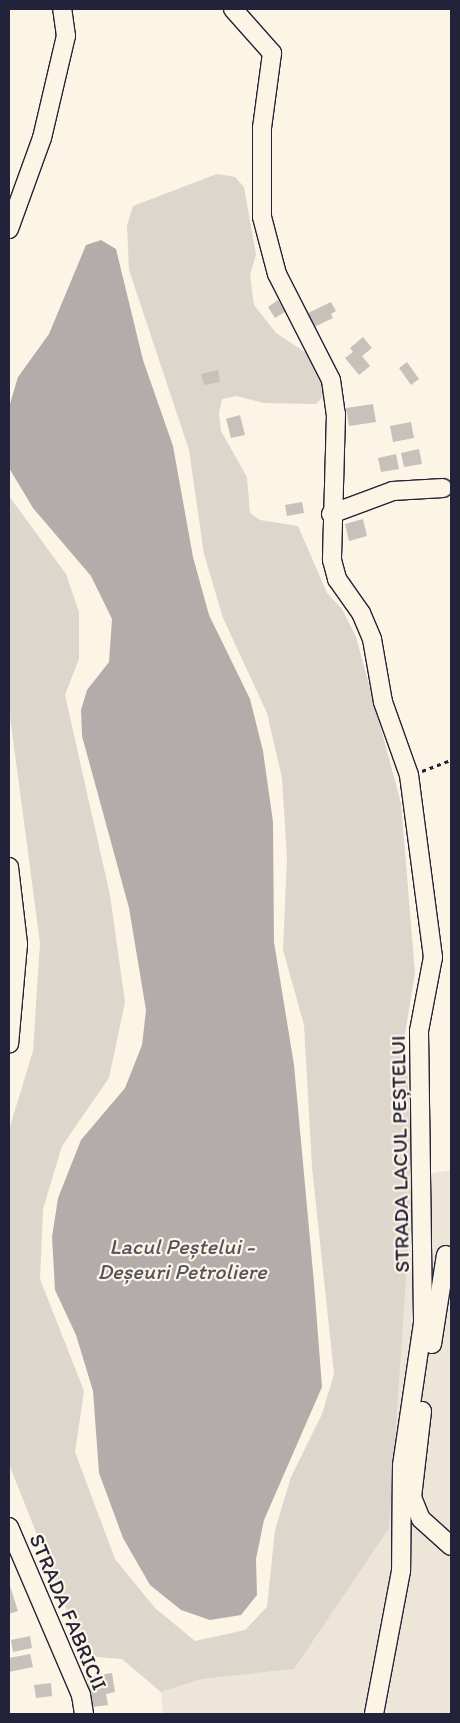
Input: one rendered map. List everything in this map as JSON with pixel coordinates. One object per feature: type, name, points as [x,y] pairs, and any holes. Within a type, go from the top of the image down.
[{"type":"street","points":[[9,229],[42,138],[66,36],[62,9]]},
{"type":"street","name":"STRADA LACUL PEȘTELUI","points":[[233,9],[272,53],[262,128],[262,217],[277,274],[331,380],[336,414],[331,514],[332,560],[337,579],[361,613],[372,639],[383,702],[409,775],[433,958],[419,1031],[423,1323],[402,1465],[401,1571],[374,1714]]},
{"type":"street","points":[[331,514],[394,491],[443,488]]},
{"type":"street","points":[[9,867],[18,944],[11,998],[9,1044]]},
{"type":"street","points":[[446,1255],[412,1472],[412,1497],[421,1519],[451,1546]]},
{"type":"street","name":"STRADA FABRICII","points":[[9,1527],[81,1695],[84,1714]]},
{"type":"path","points":[[409,775],[451,760]]},
{"type":"shaded area","points":[[217,174],[235,177],[244,187],[256,255],[250,275],[254,305],[276,333],[314,358],[326,382],[323,397],[316,404],[264,403],[237,396],[222,399],[219,413],[221,431],[247,477],[250,513],[260,520],[298,526],[327,593],[342,609],[356,637],[401,803],[415,973],[405,1034],[413,1176],[389,1528],[294,1669],[202,1679],[161,1692],[122,1659],[85,1656],[9,1464],[9,1130],[33,1051],[40,943],[9,709],[9,496],[66,574],[79,612],[79,659],[65,695],[110,895],[125,1002],[109,1078],[62,1146],[43,1209],[40,1279],[84,1391],[75,1452],[115,1559],[155,1608],[195,1641],[245,1630],[267,1607],[275,1530],[291,1477],[322,1414],[334,1374],[312,1167],[304,1025],[283,950],[287,858],[282,778],[267,713],[223,618],[204,554],[189,450],[129,270],[127,225],[133,206]]},
{"type":"shaded area","points":[[451,1170],[451,1714],[163,1714],[161,1692],[202,1679],[294,1669],[413,1176]]},
{"type":"water","name":"Lacul Peștelui - Deșeuri Petroliere","points":[[101,240],[116,249],[143,360],[173,446],[193,557],[209,615],[250,699],[263,751],[273,822],[274,942],[294,1065],[314,1283],[322,1387],[264,1520],[256,1559],[257,1595],[241,1615],[210,1620],[181,1610],[150,1585],[123,1538],[99,1473],[93,1391],[76,1335],[55,1290],[52,1237],[58,1198],[81,1140],[125,1088],[142,1045],[146,1010],[129,908],[82,736],[81,710],[87,690],[109,662],[112,619],[91,576],[33,508],[9,468],[9,407],[18,377],[49,334],[86,245]]},
{"type":"building","points":[[278,300],[285,312],[275,318],[268,307]]},
{"type":"building","points":[[331,302],[336,311],[331,314],[333,318],[312,328],[306,314]]},
{"type":"building","points":[[363,337],[372,348],[362,356],[370,366],[359,375],[345,358],[353,352],[350,348]]},
{"type":"building","points":[[407,362],[419,379],[411,385],[399,368]]},
{"type":"building","points":[[218,370],[220,382],[204,385],[201,374]]},
{"type":"building","points":[[373,404],[376,422],[349,426],[346,408]]},
{"type":"building","points":[[240,415],[245,435],[231,438],[226,419]]},
{"type":"building","points":[[411,422],[414,438],[393,442],[390,426]]},
{"type":"building","points":[[419,449],[422,464],[404,467],[401,453]]},
{"type":"building","points":[[396,454],[399,469],[381,472],[378,458]]},
{"type":"building","points":[[302,502],[304,513],[287,516],[285,505]]},
{"type":"building","points":[[363,519],[367,536],[349,541],[345,524]]},
{"type":"building","points":[[9,1583],[18,1611],[9,1614]]},
{"type":"building","points":[[30,1636],[32,1648],[13,1652],[11,1640]]},
{"type":"building","points":[[30,1654],[33,1667],[9,1672],[9,1658]]},
{"type":"building","points":[[112,1673],[115,1692],[106,1694],[108,1705],[92,1707],[87,1677]]},
{"type":"building","points":[[51,1683],[52,1696],[36,1698],[34,1685]]}]
